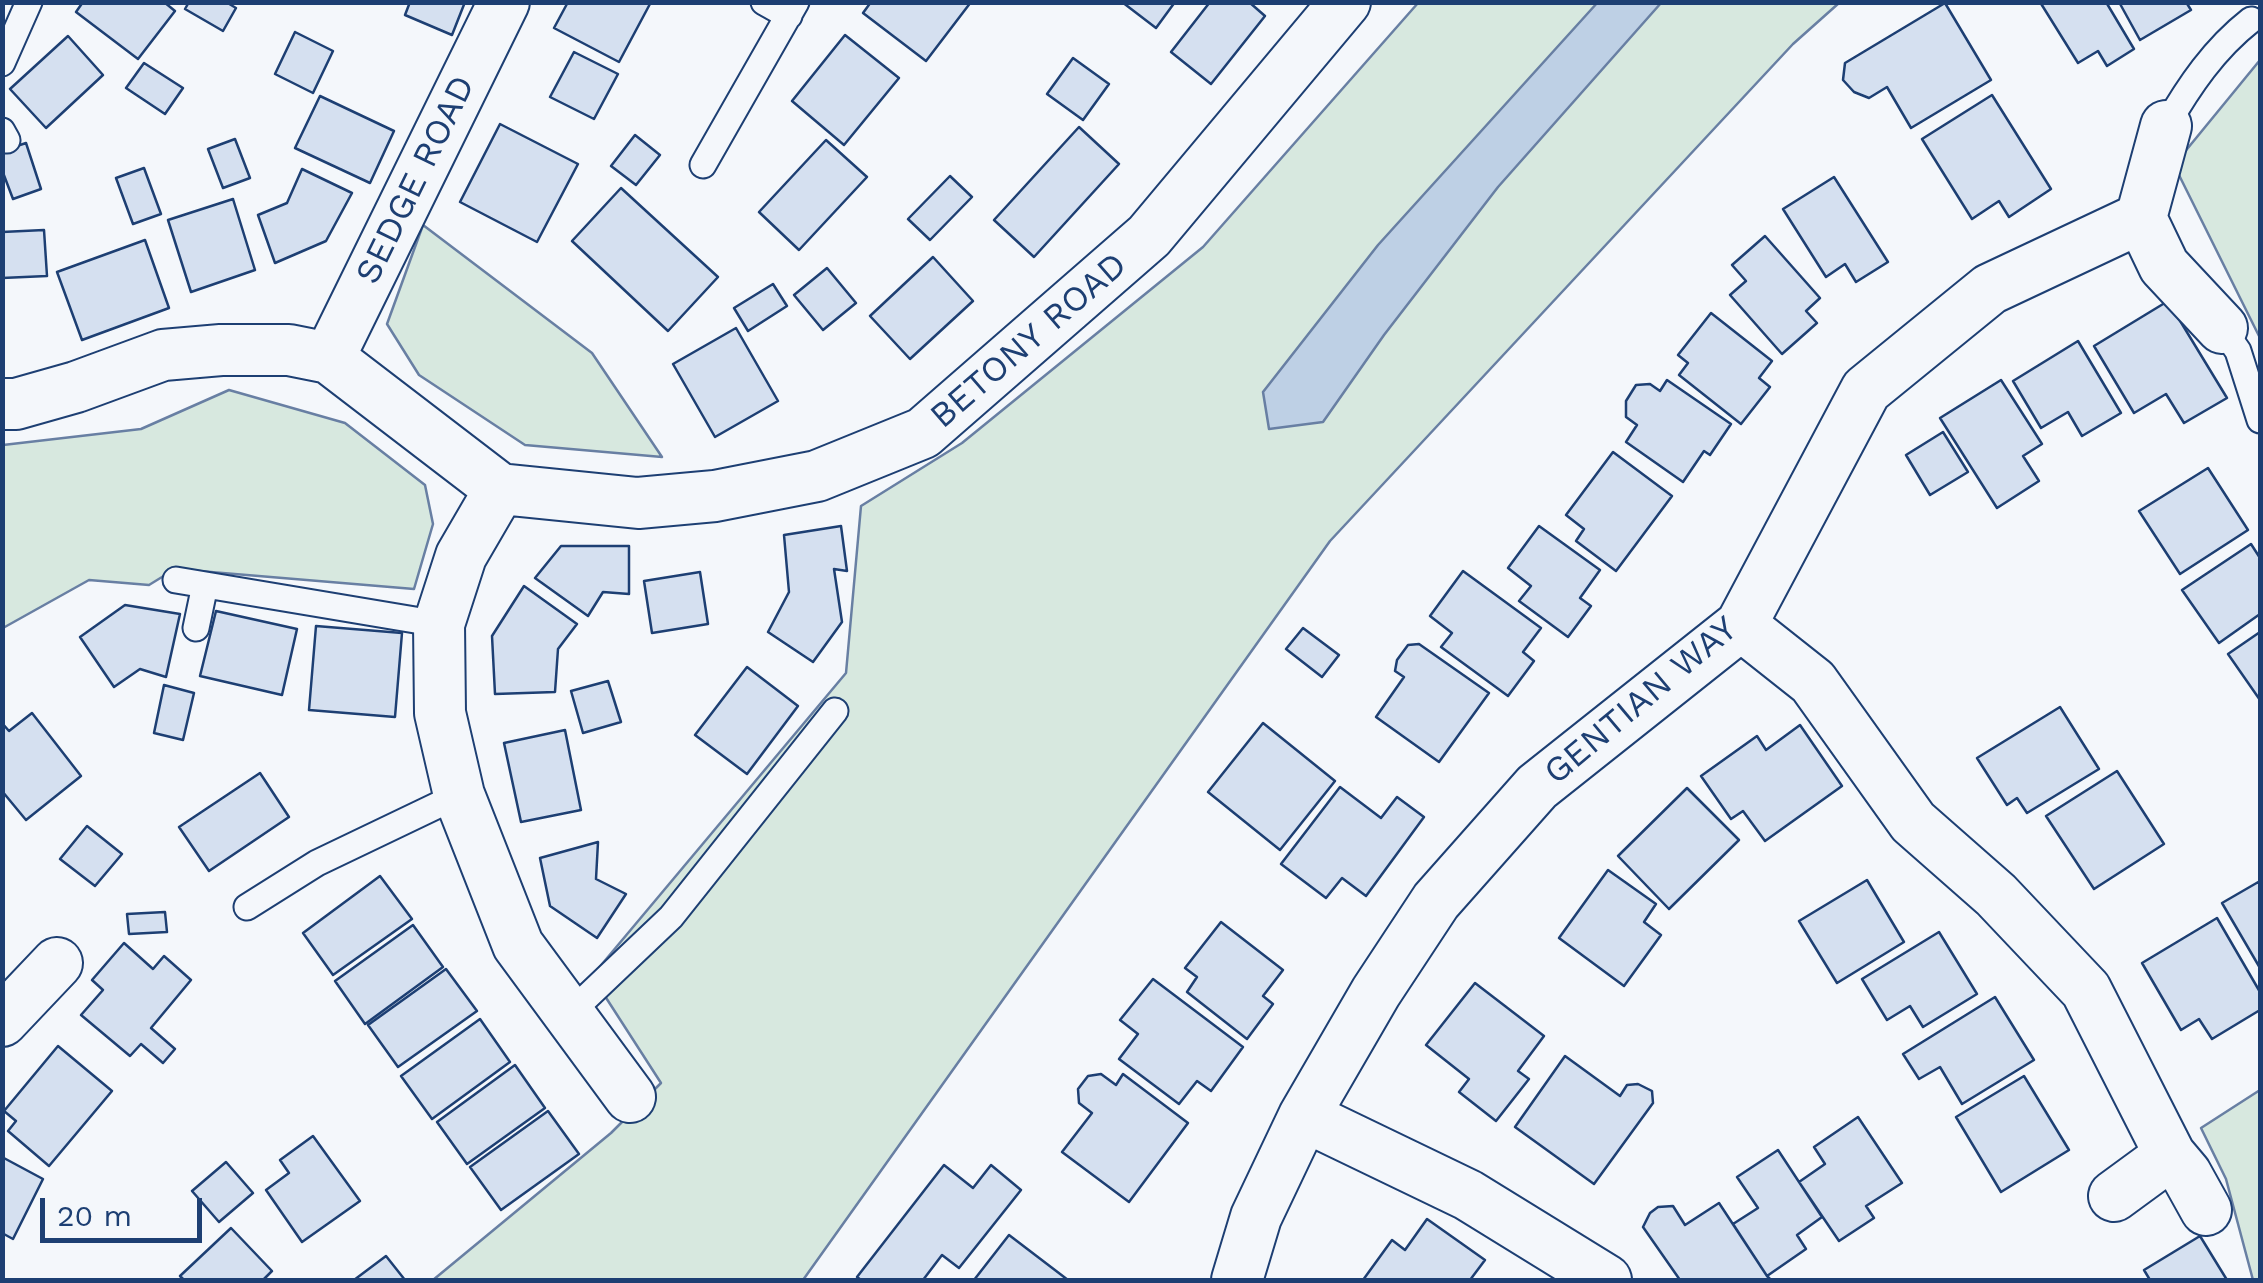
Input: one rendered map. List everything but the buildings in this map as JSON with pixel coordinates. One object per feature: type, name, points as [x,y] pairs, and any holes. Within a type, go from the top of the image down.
[{"type":"street","name":"SEDGE ROAD","points":[[329,358],[504,2]]},
{"type":"street","name":"BETONY ROAD","points":[[500,489],[638,502],[714,496],[818,476],[923,432],[1150,236],[1346,2]]},
{"type":"street","points":[[2166,126],[2141,218],[2164,266],[2222,328]]},
{"type":"street","name":"GENTIAN WAY","points":[[1237,1280],[1256,1217],[1304,1116],[1376,992],[1436,901],[1536,787],[1740,625],[1866,390],[1990,289],[2141,218]]},
{"type":"street","points":[[2,404],[16,404],[76,387],[164,356],[221,350],[289,350],[329,358],[500,489],[462,556],[439,624],[440,713],[458,795],[518,946],[630,1097]]},
{"type":"street","points":[[1740,625],[1813,682],[1913,822],[1996,895],[2086,990],[2170,1155],[2206,1210]]},
{"type":"street","points":[[7,1008],[57,963]]},
{"type":"street","points":[[1304,1116],[1468,1195],[1606,1280]]},
{"type":"street","points":[[2114,1196],[2170,1155]]},
{"type":"lane","points":[[2,63],[29,2]]},
{"type":"lane","points":[[703,165],[792,10],[764,2]]},
{"type":"lane","points":[[2166,126],[2191,83],[2250,20]]},
{"type":"lane","points":[[2222,328],[2238,351],[2260,420]]},
{"type":"lane","points":[[176,580],[439,624]]},
{"type":"lane","points":[[196,628],[205,585]]},
{"type":"lane","points":[[569,1014],[671,916],[835,711]]},
{"type":"lane","points":[[248,907],[317,863],[458,795]]},
{"type":"shaded area","points":[[1418,3],[1839,3],[1793,44],[1330,541],[803,1280],[433,1280],[611,1133],[661,1083],[592,976],[846,673],[861,506],[962,443],[1203,247]]},
{"type":"shaded area","points":[[2260,60],[2260,338],[2174,165]]},
{"type":"shaded area","points":[[423,225],[592,353],[662,457],[525,445],[419,375],[387,324]]},
{"type":"shaded area","points":[[229,390],[345,423],[425,485],[433,524],[414,589],[175,569],[149,585],[89,580],[3,628],[3,445],[141,429]]},
{"type":"shaded area","points":[[2260,1090],[2260,1280],[2253,1280],[2226,1179],[2201,1128]]},
{"type":"water","points":[[1598,2],[1661,3],[1498,187],[1384,335],[1323,422],[1269,429],[1263,392],[1378,245]]}]
